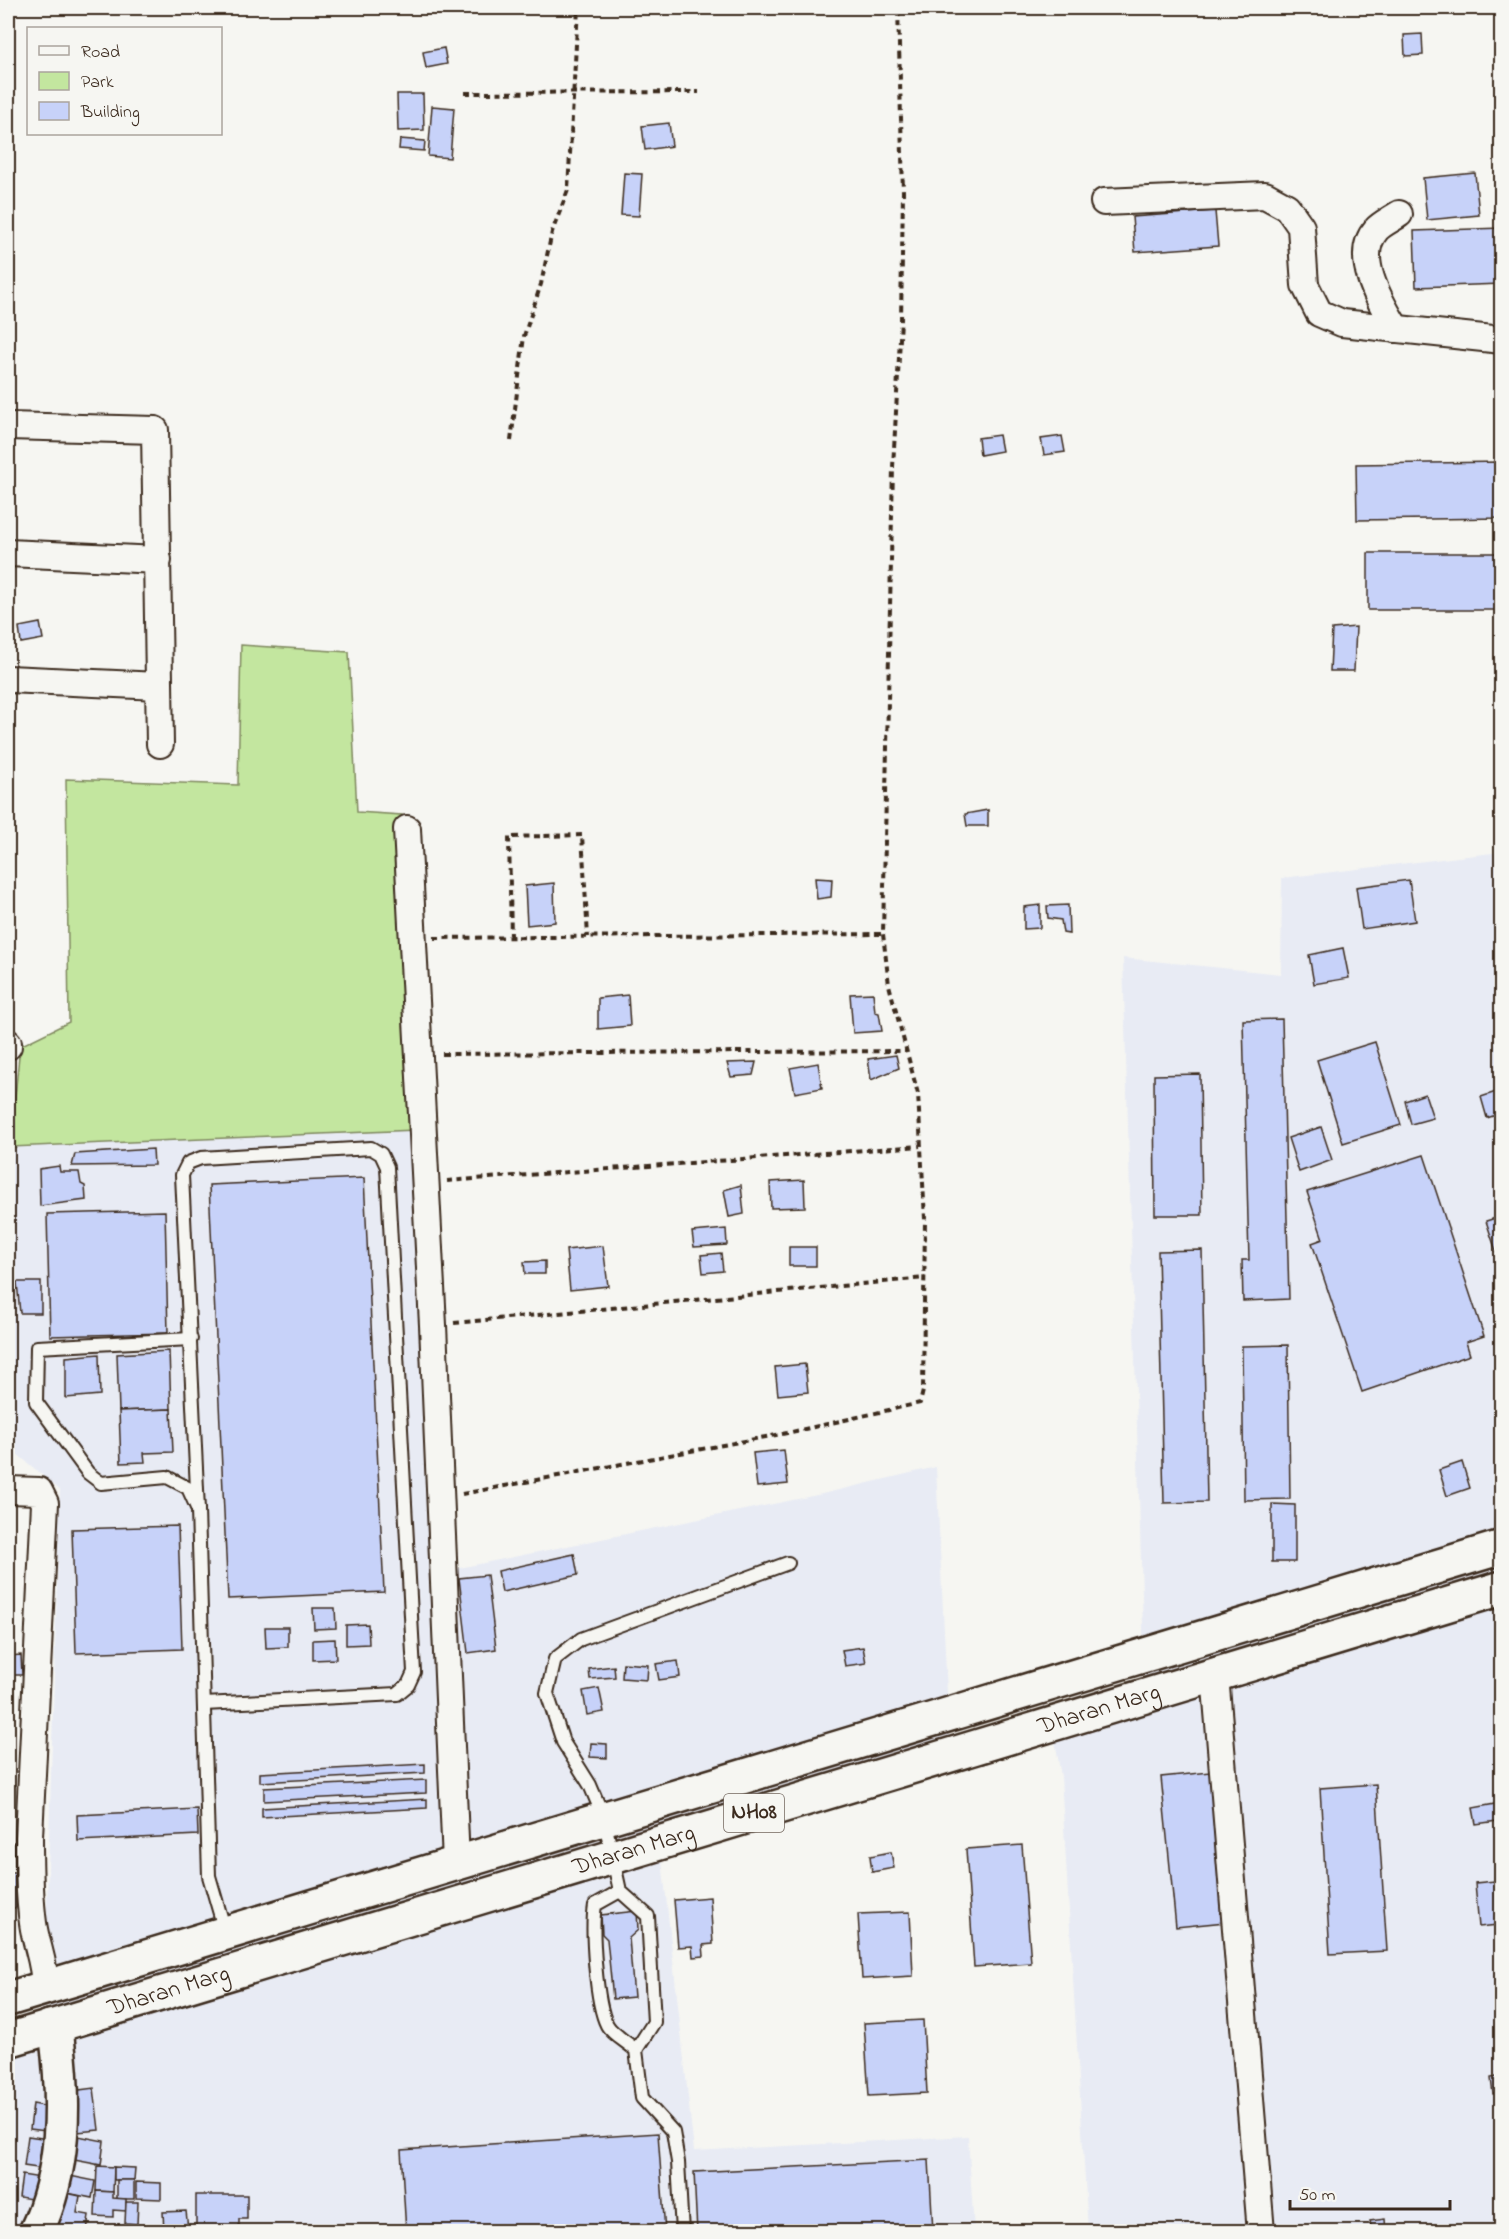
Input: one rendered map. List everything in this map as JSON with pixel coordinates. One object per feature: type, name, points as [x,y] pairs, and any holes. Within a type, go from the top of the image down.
[{"type":"main road","name":"Dharan Marg","points":[[8,2000],[225,1932],[1502,1547]]},
{"type":"main road","name":"Dharan Marg","points":[[8,2040],[1502,1588]]},
{"type":"main road","points":[[36,2232],[45,2214],[60,2144],[63,2116],[57,2038],[50,2027]]},
{"type":"street","points":[[1104,202],[1264,195],[1287,207],[1301,227],[1305,285],[1319,313],[1342,323],[1502,340]]},
{"type":"street","points":[[1396,329],[1373,288],[1367,250],[1375,230],[1399,214]]},
{"type":"street","points":[[8,426],[155,430],[160,744]]},
{"type":"street","points":[[8,553],[158,560]]},
{"type":"street","points":[[8,679],[159,686]]},
{"type":"street","points":[[407,829],[433,1325],[456,1863]]},
{"type":"street","points":[[8,1490],[39,1491],[45,1503],[29,1837],[29,1885],[33,1926],[45,1965],[45,1988]]},
{"type":"street","points":[[1215,1675],[1261,2232]]},
{"type":"lane","points":[[204,1704],[397,1694],[408,1685],[414,1672],[388,1179],[387,1167],[381,1154],[371,1148],[201,1158],[188,1163],[182,1175],[198,1510],[209,1876],[225,1932]]},
{"type":"lane","points":[[191,1339],[37,1347],[36,1402],[88,1473],[101,1483],[166,1477],[188,1488],[198,1510]]},
{"type":"lane","points":[[682,2232],[673,2132],[642,2098],[636,2050],[654,2022],[648,1916],[620,1891],[604,1818],[590,1785],[562,1742],[547,1693],[555,1659],[581,1639],[788,1563]]},
{"type":"lane","points":[[620,1891],[595,1905],[592,1924],[601,2002],[608,2026],[636,2050]]},
{"type":"path","points":[[511,441],[524,336],[541,284],[552,232],[568,190],[578,8]]},
{"type":"path","points":[[441,1498],[787,1433],[920,1403],[923,1391],[925,1278],[918,1094],[889,985],[883,933],[893,467],[901,320],[903,203],[898,8]]},
{"type":"path","points":[[465,93],[699,92]]},
{"type":"path","points":[[511,938],[508,837],[582,835],[588,937]]},
{"type":"path","points":[[412,939],[883,933]]},
{"type":"path","points":[[417,1054],[905,1051]]},
{"type":"path","points":[[425,1182],[920,1146]]},
{"type":"path","points":[[433,1325],[925,1278]]},
{"type":"shaded area","points":[[1501,852],[1501,2231],[1088,2231],[1061,1777],[1052,1722],[1145,1696],[1123,958],[1281,974],[1282,878]]},
{"type":"shaded area","points":[[416,1130],[435,1573],[822,1494],[936,1467],[950,1754],[660,1842],[694,2151],[968,2136],[974,2231],[8,2231],[8,2040],[50,2027],[45,1965],[60,1490],[10,1448],[10,1147]]},
{"type":"green space","points":[[241,645],[349,652],[357,812],[402,815],[416,1130],[10,1147],[20,1046],[69,1022],[66,779],[238,785]]},
{"type":"building","points":[[1422,34],[1423,55],[1405,56],[1404,35]]},
{"type":"building","points":[[444,48],[447,64],[426,68],[423,52]]},
{"type":"building","points":[[397,94],[423,94],[424,130],[398,131]]},
{"type":"building","points":[[432,106],[454,108],[450,158],[428,156]]},
{"type":"building","points":[[669,123],[672,146],[645,150],[642,126]]},
{"type":"building","points":[[400,139],[425,141],[424,151],[399,149]]},
{"type":"building","points":[[624,173],[642,174],[639,216],[621,215]]},
{"type":"building","points":[[1475,173],[1479,215],[1427,220],[1423,178]]},
{"type":"building","points":[[1215,211],[1218,246],[1135,252],[1132,217]]},
{"type":"building","points":[[1502,228],[1502,284],[1416,287],[1414,231]]},
{"type":"building","points":[[999,435],[1002,451],[980,455],[978,438]]},
{"type":"building","points":[[1062,436],[1065,452],[1044,455],[1041,439]]},
{"type":"building","points":[[1502,462],[1502,518],[1357,520],[1356,464]]},
{"type":"building","points":[[1368,553],[1502,553],[1502,610],[1368,610]]},
{"type":"building","points":[[40,623],[43,639],[21,643],[19,627]]},
{"type":"building","points":[[1356,627],[1354,671],[1330,671],[1332,629]]},
{"type":"building","points":[[988,810],[988,826],[967,826],[965,814]]},
{"type":"building","points":[[815,878],[832,879],[831,897],[817,899]]},
{"type":"building","points":[[1409,880],[1415,921],[1362,929],[1356,887]]},
{"type":"building","points":[[554,883],[555,922],[527,925],[525,886]]},
{"type":"building","points":[[1040,905],[1040,928],[1024,929],[1024,907]]},
{"type":"building","points":[[1068,905],[1069,934],[1063,933],[1061,920],[1048,918],[1047,906]]},
{"type":"building","points":[[1343,948],[1349,978],[1314,984],[1309,955]]},
{"type":"building","points":[[873,993],[875,1012],[879,1013],[882,1031],[853,1033],[850,994]]},
{"type":"building","points":[[628,995],[630,1026],[598,1029],[598,998]]},
{"type":"building","points":[[1282,1019],[1289,1299],[1243,1301],[1242,1260],[1249,1260],[1243,1020]]},
{"type":"building","points":[[1375,1042],[1401,1125],[1343,1143],[1317,1060]]},
{"type":"building","points":[[896,1055],[899,1068],[871,1080],[868,1059]]},
{"type":"building","points":[[756,1062],[753,1075],[731,1077],[727,1063]]},
{"type":"building","points":[[818,1063],[822,1088],[795,1093],[790,1068]]},
{"type":"building","points":[[1200,1074],[1202,1215],[1155,1215],[1154,1075]]},
{"type":"building","points":[[1502,1090],[1502,1113],[1487,1118],[1481,1097]]},
{"type":"building","points":[[1425,1094],[1433,1118],[1411,1124],[1405,1101]]},
{"type":"building","points":[[1321,1127],[1332,1160],[1299,1172],[1288,1138]]},
{"type":"building","points":[[153,1149],[154,1165],[72,1166],[75,1154]]},
{"type":"building","points":[[1424,1155],[1484,1336],[1466,1342],[1470,1355],[1362,1392],[1312,1243],[1323,1239],[1307,1192]]},
{"type":"building","points":[[59,1166],[60,1172],[79,1172],[81,1184],[85,1186],[86,1200],[40,1206],[39,1169]]},
{"type":"building","points":[[364,1178],[384,1592],[228,1599],[209,1185]]},
{"type":"building","points":[[804,1180],[805,1207],[771,1208],[770,1182]]},
{"type":"building","points":[[741,1185],[744,1214],[729,1217],[724,1190]]},
{"type":"building","points":[[165,1211],[168,1333],[50,1336],[47,1214]]},
{"type":"building","points":[[1502,1216],[1502,1269],[1486,1221]]},
{"type":"building","points":[[726,1229],[727,1245],[694,1247],[692,1232]]},
{"type":"building","points":[[603,1246],[608,1286],[570,1290],[566,1250]]},
{"type":"building","points":[[789,1247],[816,1247],[816,1266],[789,1266]]},
{"type":"building","points":[[1202,1250],[1207,1502],[1164,1503],[1158,1251]]},
{"type":"building","points":[[721,1253],[723,1271],[703,1273],[701,1255]]},
{"type":"building","points":[[545,1261],[545,1274],[525,1274],[524,1262]]},
{"type":"building","points":[[17,1282],[41,1282],[41,1313],[20,1313]]},
{"type":"building","points":[[1288,1345],[1290,1499],[1244,1500],[1242,1346]]},
{"type":"building","points":[[169,1351],[171,1409],[119,1411],[117,1354]]},
{"type":"building","points":[[99,1354],[100,1395],[66,1398],[66,1357]]},
{"type":"building","points":[[805,1364],[808,1392],[778,1395],[775,1367]]},
{"type":"building","points":[[171,1409],[173,1452],[144,1453],[145,1462],[121,1463],[119,1411]]},
{"type":"building","points":[[784,1450],[788,1484],[757,1487],[753,1453]]},
{"type":"building","points":[[1462,1462],[1470,1488],[1447,1496],[1439,1470]]},
{"type":"building","points":[[1272,1504],[1295,1505],[1295,1562],[1272,1562]]},
{"type":"building","points":[[178,1526],[182,1649],[76,1653],[72,1529]]},
{"type":"building","points":[[574,1554],[578,1575],[502,1592],[498,1571]]},
{"type":"building","points":[[487,1575],[496,1649],[468,1653],[459,1578]]},
{"type":"building","points":[[313,1608],[335,1608],[336,1628],[314,1629]]},
{"type":"building","points":[[368,1624],[369,1644],[346,1645],[346,1625]]},
{"type":"building","points":[[265,1627],[288,1627],[288,1647],[266,1648]]},
{"type":"building","points":[[335,1639],[336,1659],[313,1660],[313,1640]]},
{"type":"building","points":[[863,1647],[866,1663],[845,1666],[842,1650]]},
{"type":"building","points":[[21,1655],[22,1675],[8,1675],[8,1656]]},
{"type":"building","points":[[678,1661],[680,1677],[659,1680],[656,1664]]},
{"type":"building","points":[[623,1663],[648,1665],[647,1680],[622,1678]]},
{"type":"building","points":[[614,1666],[615,1677],[590,1679],[589,1669]]},
{"type":"building","points":[[599,1688],[604,1712],[587,1715],[583,1691]]},
{"type":"building","points":[[591,1743],[607,1744],[607,1758],[590,1757]]},
{"type":"building","points":[[425,1764],[425,1773],[260,1782],[260,1773]]},
{"type":"building","points":[[1210,1772],[1225,1922],[1176,1927],[1161,1777]]},
{"type":"building","points":[[426,1780],[426,1793],[264,1801],[264,1788]]},
{"type":"building","points":[[1376,1784],[1387,1951],[1330,1954],[1320,1788]]},
{"type":"building","points":[[427,1799],[427,1808],[262,1817],[262,1808]]},
{"type":"building","points":[[1495,1804],[1497,1821],[1476,1824],[1473,1808]]},
{"type":"building","points":[[197,1809],[198,1835],[78,1841],[77,1815]]},
{"type":"building","points":[[21,1841],[22,1853],[8,1854],[8,1843]]},
{"type":"building","points":[[1022,1845],[1031,1963],[974,1967],[966,1849]]},
{"type":"building","points":[[891,1852],[894,1868],[872,1872],[870,1856]]},
{"type":"building","points":[[8,1873],[15,1873],[16,1908],[8,1908]]},
{"type":"building","points":[[1495,1881],[1498,1925],[1479,1927],[1475,1883]]},
{"type":"building","points":[[710,1897],[713,1944],[703,1945],[704,1956],[693,1957],[692,1946],[678,1947],[674,1900]]},
{"type":"building","points":[[637,1911],[638,1930],[629,1938],[634,1997],[613,1999],[607,1939],[602,1934],[601,1915]]},
{"type":"building","points":[[910,1912],[913,1976],[862,1979],[858,1914]]},
{"type":"building","points":[[923,2020],[927,2093],[869,2096],[864,2023]]},
{"type":"building","points":[[1502,2076],[1502,2093],[1493,2094],[1491,2078]]},
{"type":"building","points":[[94,2088],[99,2130],[77,2132],[72,2091]]},
{"type":"building","points":[[33,2104],[49,2107],[46,2131],[30,2129]]},
{"type":"building","points":[[658,2133],[665,2232],[406,2232],[401,2150]]},
{"type":"building","points":[[73,2135],[104,2141],[101,2165],[69,2159]]},
{"type":"building","points":[[28,2136],[48,2139],[44,2169],[24,2166]]},
{"type":"building","points":[[929,2160],[933,2232],[697,2232],[694,2172]]},
{"type":"building","points":[[97,2166],[114,2167],[113,2192],[96,2191]]},
{"type":"building","points":[[114,2167],[135,2168],[134,2180],[114,2180]]},
{"type":"building","points":[[22,2175],[41,2178],[37,2200],[19,2197]]},
{"type":"building","points":[[65,2175],[95,2181],[92,2198],[62,2192]]},
{"type":"building","points":[[117,2180],[134,2180],[134,2199],[117,2199]]},
{"type":"building","points":[[136,2182],[161,2183],[161,2199],[136,2198]]},
{"type":"building","points":[[96,2191],[113,2192],[113,2198],[126,2199],[126,2211],[113,2210],[113,2217],[95,2216]]},
{"type":"building","points":[[62,2192],[80,2196],[77,2213],[89,2215],[87,2232],[55,2228]]},
{"type":"building","points":[[196,2195],[247,2195],[247,2219],[239,2219],[239,2231],[196,2231]]},
{"type":"building","points":[[126,2202],[138,2202],[137,2224],[125,2223]]},
{"type":"building","points":[[186,2211],[188,2229],[164,2231],[163,2212]]},
{"type":"building","points":[[1385,2219],[1386,2232],[1372,2232],[1370,2221]]},
{"type":"building","points":[[8,2223],[28,2227],[26,2232],[8,2232]]}]
